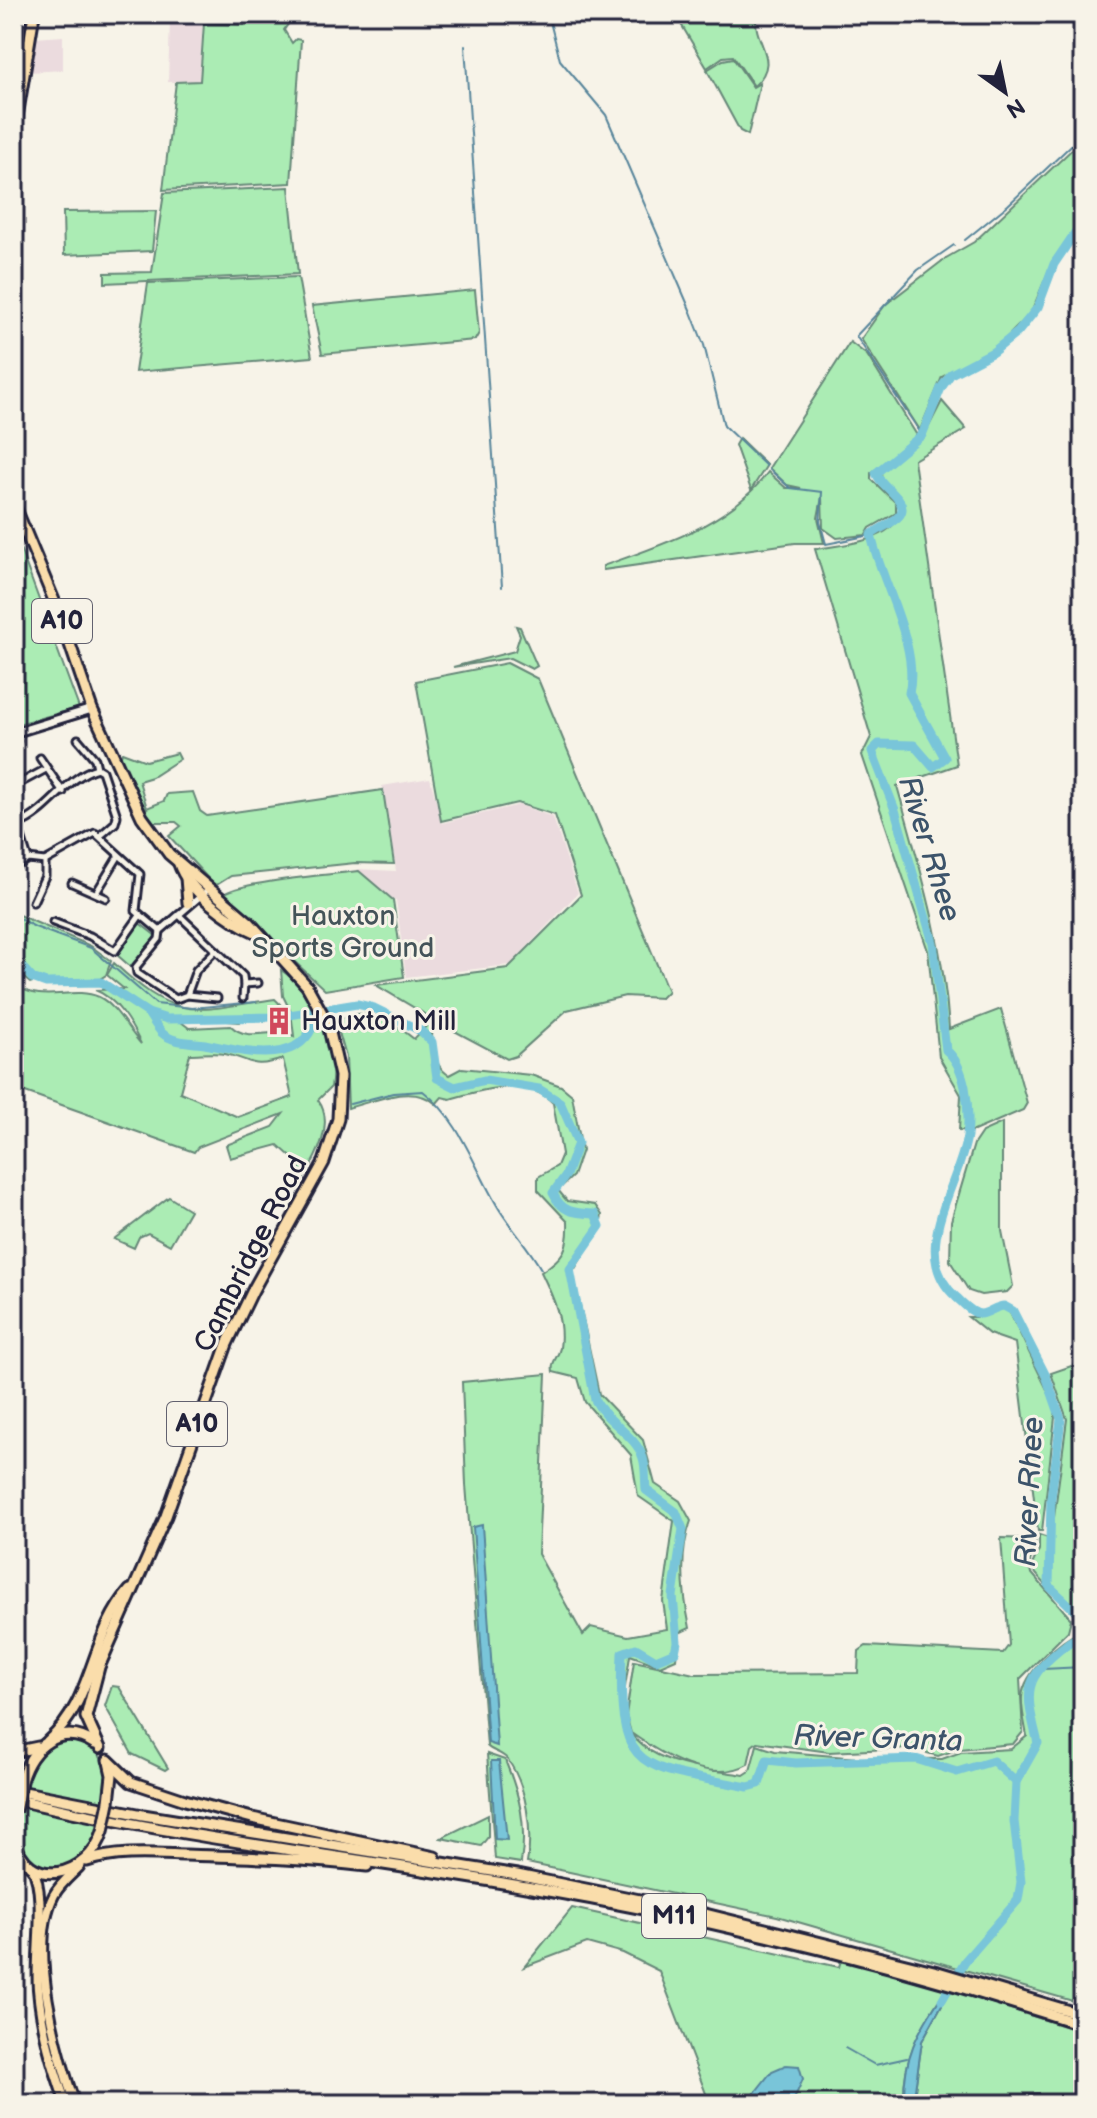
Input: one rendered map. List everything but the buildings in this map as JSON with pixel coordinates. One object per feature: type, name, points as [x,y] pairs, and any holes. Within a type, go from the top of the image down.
[{"type":"highway","points":[[14,135],[16,105],[34,14]]},
{"type":"highway","name":"A10","points":[[14,504],[60,615],[92,709],[142,817],[179,864],[204,889]]},
{"type":"highway","name":"A10","points":[[179,864],[186,877],[204,889]]},
{"type":"highway","points":[[186,877],[188,904]]},
{"type":"highway","name":"Cambridge Road","points":[[108,1760],[87,1723],[88,1703],[132,1588],[166,1516],[233,1330],[330,1149],[341,1089],[338,1056],[328,1024],[298,974],[258,934],[244,928],[204,889]]},
{"type":"highway","name":"Cambridge Road","points":[[14,1819],[21,1781],[29,1759],[72,1718],[105,1628],[132,1588]]},
{"type":"highway","points":[[14,1752],[72,1735],[100,1748]]},
{"type":"highway","points":[[15,1842],[30,1864],[55,1873],[83,1864],[103,1831],[112,1775],[108,1760]]},
{"type":"highway","name":"M11","points":[[108,1760],[131,1782],[185,1800],[252,1818],[432,1856],[452,1865]]},
{"type":"highway","name":"M11","points":[[14,1790],[158,1818],[452,1865],[689,1910],[1083,2015]]},
{"type":"highway","name":"M11","points":[[14,1799],[141,1825],[596,1899],[936,1976]]},
{"type":"highway","name":"M11","points":[[83,1864],[111,1855],[160,1854],[410,1868]]},
{"type":"highway","name":"M11","points":[[973,1986],[1083,2025]]},
{"type":"main road","points":[[30,1864],[40,1886],[36,1955],[40,2005],[66,2104]]},
{"type":"main road","points":[[75,2104],[50,2019],[45,1939],[52,1899],[83,1864]]},
{"type":"street","points":[[14,53],[28,51]]},
{"type":"street","points":[[15,738],[92,709]]},
{"type":"street","points":[[78,739],[102,771],[117,816],[100,836]]},
{"type":"street","points":[[40,758],[63,792]]},
{"type":"street","points":[[19,824],[35,818],[82,774],[97,768]]},
{"type":"street","points":[[20,783],[46,769]]},
{"type":"street","points":[[14,814],[28,859]]},
{"type":"street","points":[[14,867],[28,859],[45,861],[89,835],[100,836],[118,857],[140,874],[135,904],[139,917],[160,931]]},
{"type":"street","points":[[96,893],[118,857]]},
{"type":"street","points":[[33,902],[45,876],[45,861]]},
{"type":"street","points":[[72,883],[106,898]]},
{"type":"street","points":[[204,889],[160,931],[159,939],[136,967],[137,973],[176,999],[187,995],[217,998]]},
{"type":"street","points":[[179,915],[243,976],[243,998]]},
{"type":"street","points":[[53,922],[90,936],[115,951],[139,917]]},
{"type":"street","points":[[187,995],[196,970],[216,950]]},
{"type":"street","points":[[244,984],[258,983]]},
{"type":"shaded area","points":[[170,20],[203,23],[199,81],[168,82]]},
{"type":"shaded area","points":[[63,36],[63,70],[30,72],[35,38]]},
{"type":"shaded area","points":[[430,778],[442,823],[519,805],[553,817],[578,893],[510,965],[406,977],[396,900],[385,896],[357,869],[396,871],[382,786]]},
{"type":"green space","points":[[169,14],[297,14],[299,23],[291,20],[284,30],[292,43],[296,39],[301,40],[291,183],[163,190],[176,82],[200,81],[204,23],[245,25],[169,18]]},
{"type":"green space","points":[[675,14],[757,14],[756,24],[766,67],[754,86],[733,56],[723,57],[707,68]]},
{"type":"green space","points":[[733,58],[753,87],[760,83],[748,135],[740,131],[707,70]]},
{"type":"green space","points":[[1083,139],[1083,218],[1053,260],[1031,313],[998,346],[942,377],[920,430],[861,339],[885,305],[946,258],[974,242]]},
{"type":"green space","points":[[289,187],[298,274],[105,283],[105,273],[152,272],[164,193]]},
{"type":"green space","points":[[156,211],[152,251],[64,255],[63,212]]},
{"type":"green space","points":[[298,277],[312,357],[135,372],[148,283]]},
{"type":"green space","points":[[475,290],[479,333],[475,340],[322,354],[312,306]]},
{"type":"green space","points":[[850,342],[867,355],[918,437],[871,473],[871,479],[896,503],[896,513],[870,528],[866,535],[837,538],[823,528],[822,497],[818,518],[824,543],[795,543],[603,570],[603,566],[671,541],[714,519],[734,506],[768,472],[786,488],[801,488],[787,485],[769,468]]},
{"type":"green space","points":[[942,401],[966,429],[914,460],[957,765],[897,786],[936,937],[949,1029],[1001,1009],[1027,1103],[1023,1110],[974,1131],[959,1130],[961,1095],[939,1057],[928,951],[862,755],[871,737],[815,549],[868,540],[890,528],[899,518],[904,506],[893,489],[882,480],[881,472],[925,434]]},
{"type":"green space","points":[[739,438],[767,465],[751,490],[735,445]]},
{"type":"green space","points":[[14,532],[79,708],[14,725]]},
{"type":"green space","points":[[516,626],[520,627],[537,666],[532,669],[510,658],[453,667],[515,651],[520,635]]},
{"type":"green space","points":[[507,663],[538,679],[668,991],[661,998],[625,996],[567,1010],[516,1056],[507,1059],[434,1020],[432,1034],[436,1058],[449,1075],[462,1068],[531,1075],[561,1086],[572,1095],[582,1150],[573,1176],[558,1190],[567,1201],[595,1205],[602,1215],[599,1230],[573,1272],[599,1394],[643,1440],[655,1484],[680,1501],[691,1521],[683,1574],[690,1628],[679,1633],[676,1659],[660,1666],[630,1655],[623,1709],[630,1732],[641,1745],[674,1761],[744,1775],[750,1771],[757,1745],[775,1751],[858,1758],[942,1759],[961,1752],[1011,1749],[1027,1736],[1022,1697],[1029,1677],[1054,1649],[1082,1631],[1075,1616],[1031,1567],[1039,1550],[1039,1535],[1048,1538],[1053,1525],[1067,1419],[1051,1373],[1083,1362],[1083,2004],[777,1916],[527,1863],[529,1823],[524,1795],[505,1757],[487,1746],[466,1485],[462,1382],[546,1374],[538,1554],[583,1635],[591,1627],[628,1636],[667,1629],[663,1601],[674,1521],[638,1496],[631,1455],[585,1402],[578,1378],[553,1372],[560,1348],[559,1318],[541,1272],[564,1252],[568,1222],[538,1190],[538,1177],[557,1166],[562,1154],[553,1103],[542,1095],[517,1087],[450,1099],[442,1097],[436,1104],[427,1098],[405,1094],[348,1108],[346,1057],[336,1022],[356,1014],[376,1016],[414,1039],[433,1019],[376,985],[508,968],[581,895],[555,815],[517,803],[441,821],[416,681]]},
{"type":"green space","points":[[122,752],[146,761],[177,753],[180,759],[152,777],[139,781],[147,808],[164,801],[167,794],[193,792],[200,811],[207,816],[383,790],[394,864],[355,863],[231,876],[215,886],[169,836],[181,826],[176,822],[154,822],[141,805],[120,759]]},
{"type":"green space","name":"Hauxton Sports Ground","points":[[359,871],[393,900],[404,977],[325,990],[223,895],[231,890],[265,882]]},
{"type":"green space","points":[[14,913],[91,946],[111,961],[106,975],[98,980],[39,980],[30,983],[14,970]]},
{"type":"green space","points":[[138,922],[156,936],[132,968],[116,954]]},
{"type":"green space","points":[[114,963],[155,996],[188,1008],[225,1007],[275,999],[280,1004],[266,1021],[251,1017],[239,1022],[189,1018],[181,1022],[189,1028],[231,1026],[246,1034],[286,1033],[294,1036],[291,1012],[283,996],[281,970],[292,979],[321,1022],[331,1056],[332,1072],[331,1087],[318,1100],[325,1119],[322,1140],[303,1179],[298,1163],[278,1145],[230,1158],[226,1145],[273,1127],[283,1114],[198,1147],[194,1152],[14,1088],[14,984],[36,994],[78,993],[99,997],[116,1012],[141,1044],[117,1005],[95,990],[124,989],[107,975]],"holes":[[[190,1054],[225,1054],[257,1064],[283,1059],[292,1097],[238,1117],[180,1092]]]},
{"type":"green space","points":[[1002,1123],[1002,1231],[1013,1286],[1007,1292],[981,1295],[969,1291],[950,1261],[951,1221],[974,1144],[982,1132]]},
{"type":"green space","points":[[169,1197],[190,1210],[170,1245],[148,1233],[139,1237],[134,1248],[114,1239]]},
{"type":"green space","points":[[1001,1308],[1009,1311],[1056,1408],[1042,1531],[1038,1531],[1015,1343],[989,1334],[968,1317],[980,1317]]},
{"type":"green space","points":[[1001,1538],[1036,1539],[1028,1569],[1071,1619],[1068,1631],[1020,1679],[1023,1732],[1013,1744],[959,1749],[938,1756],[909,1748],[829,1752],[757,1742],[752,1746],[748,1764],[734,1770],[718,1771],[687,1765],[631,1733],[626,1715],[634,1661],[694,1674],[858,1673],[859,1651],[866,1646],[1003,1653],[1009,1645]]},
{"type":"green space","points":[[112,1686],[119,1687],[168,1768],[165,1770],[132,1754],[105,1706]]},
{"type":"green space","points":[[69,1739],[91,1747],[103,1762],[107,1780],[105,1803],[24,1787],[29,1769],[39,1755],[52,1745]]},
{"type":"green space","points":[[487,1754],[505,1760],[515,1786],[523,1823],[521,1863],[495,1859]]},
{"type":"green space","points":[[19,1804],[100,1820],[94,1840],[83,1855],[70,1864],[55,1867],[41,1865],[28,1858],[20,1846],[16,1829]]},
{"type":"green space","points":[[488,1815],[488,1837],[481,1846],[441,1838]]},
{"type":"green space","points":[[572,1908],[839,1967],[841,1960],[946,1989],[921,2030],[910,2056],[904,2104],[710,2104],[659,1971],[623,1953],[587,1943],[524,1967]]},
{"type":"green space","points":[[950,1990],[1083,2032],[1083,2104],[913,2104],[922,2041]]},
{"type":"water","points":[[482,1525],[497,1746],[488,1743],[473,1527]]},
{"type":"water","points":[[491,1761],[499,1761],[507,1840],[495,1839]]},
{"type":"water","points":[[946,1989],[950,1990],[922,2041],[913,2104],[904,2104],[906,2070],[914,2043]]},
{"type":"water","points":[[786,2065],[799,2066],[803,2079],[792,2104],[746,2104],[772,2071]]},
{"type":"waterway","points":[[548,14],[560,60],[606,115],[691,312],[704,345],[724,426],[766,466]]},
{"type":"waterway","points":[[465,46],[502,587]]},
{"type":"waterway","points":[[965,240],[1008,205],[1083,134]]},
{"type":"waterway","name":"River Rhee","points":[[1083,221],[1054,264],[1038,307],[1018,332],[993,352],[951,374],[941,388],[922,435],[876,473],[898,499],[902,510],[896,519],[871,535],[909,655],[909,693],[945,758],[933,767],[914,745],[879,744],[872,751],[895,810],[933,943],[946,1050],[958,1067],[967,1099],[967,1136],[940,1219],[936,1260],[942,1280],[971,1310],[981,1314],[1004,1306],[1013,1311],[1046,1376],[1061,1419],[1051,1498],[1049,1586],[1083,1618]]},
{"type":"waterway","points":[[922,435],[856,336],[918,270],[954,245]]},
{"type":"waterway","points":[[769,469],[790,488],[822,492],[820,522],[826,544],[871,535]]},
{"type":"waterway","points":[[14,916],[91,948],[156,1004],[192,1008],[256,1002]]},
{"type":"waterway","name":"River Granta","points":[[14,958],[32,978],[46,983],[101,982],[148,1013],[167,1019],[277,1017],[357,1004],[374,1008],[421,1031],[432,1042],[437,1078],[455,1087],[485,1080],[539,1089],[560,1102],[578,1143],[566,1175],[553,1193],[560,1205],[570,1211],[595,1214],[600,1226],[570,1269],[595,1400],[639,1450],[645,1465],[646,1490],[676,1512],[683,1529],[673,1596],[675,1652],[656,1660],[636,1648],[622,1653],[624,1722],[631,1743],[642,1758],[659,1768],[748,1787],[759,1784],[767,1760],[796,1763],[916,1759],[957,1772],[993,1761],[1016,1782]]},
{"type":"waterway","name":"River Granta","points":[[148,1013],[160,1031],[171,1039],[268,1053],[284,1051],[308,1035],[315,1020],[311,1012]]},
{"type":"waterway","points":[[350,1104],[393,1093],[423,1091],[437,1103],[458,1132],[501,1212],[541,1269]]},
{"type":"waterway","name":"River Granta","points":[[942,2000],[965,1961],[1018,1900],[1021,1882],[1014,1821],[1016,1782],[1038,1743],[1029,1698],[1030,1688],[1041,1667],[1083,1634]]},
{"type":"waterway","points":[[1043,1669],[1083,1667]]},
{"type":"waterway","points":[[845,2048],[875,2065],[907,2058]]},
{"type":"place","name":"Hauxton Mill","points":[[279,1021]]}]
